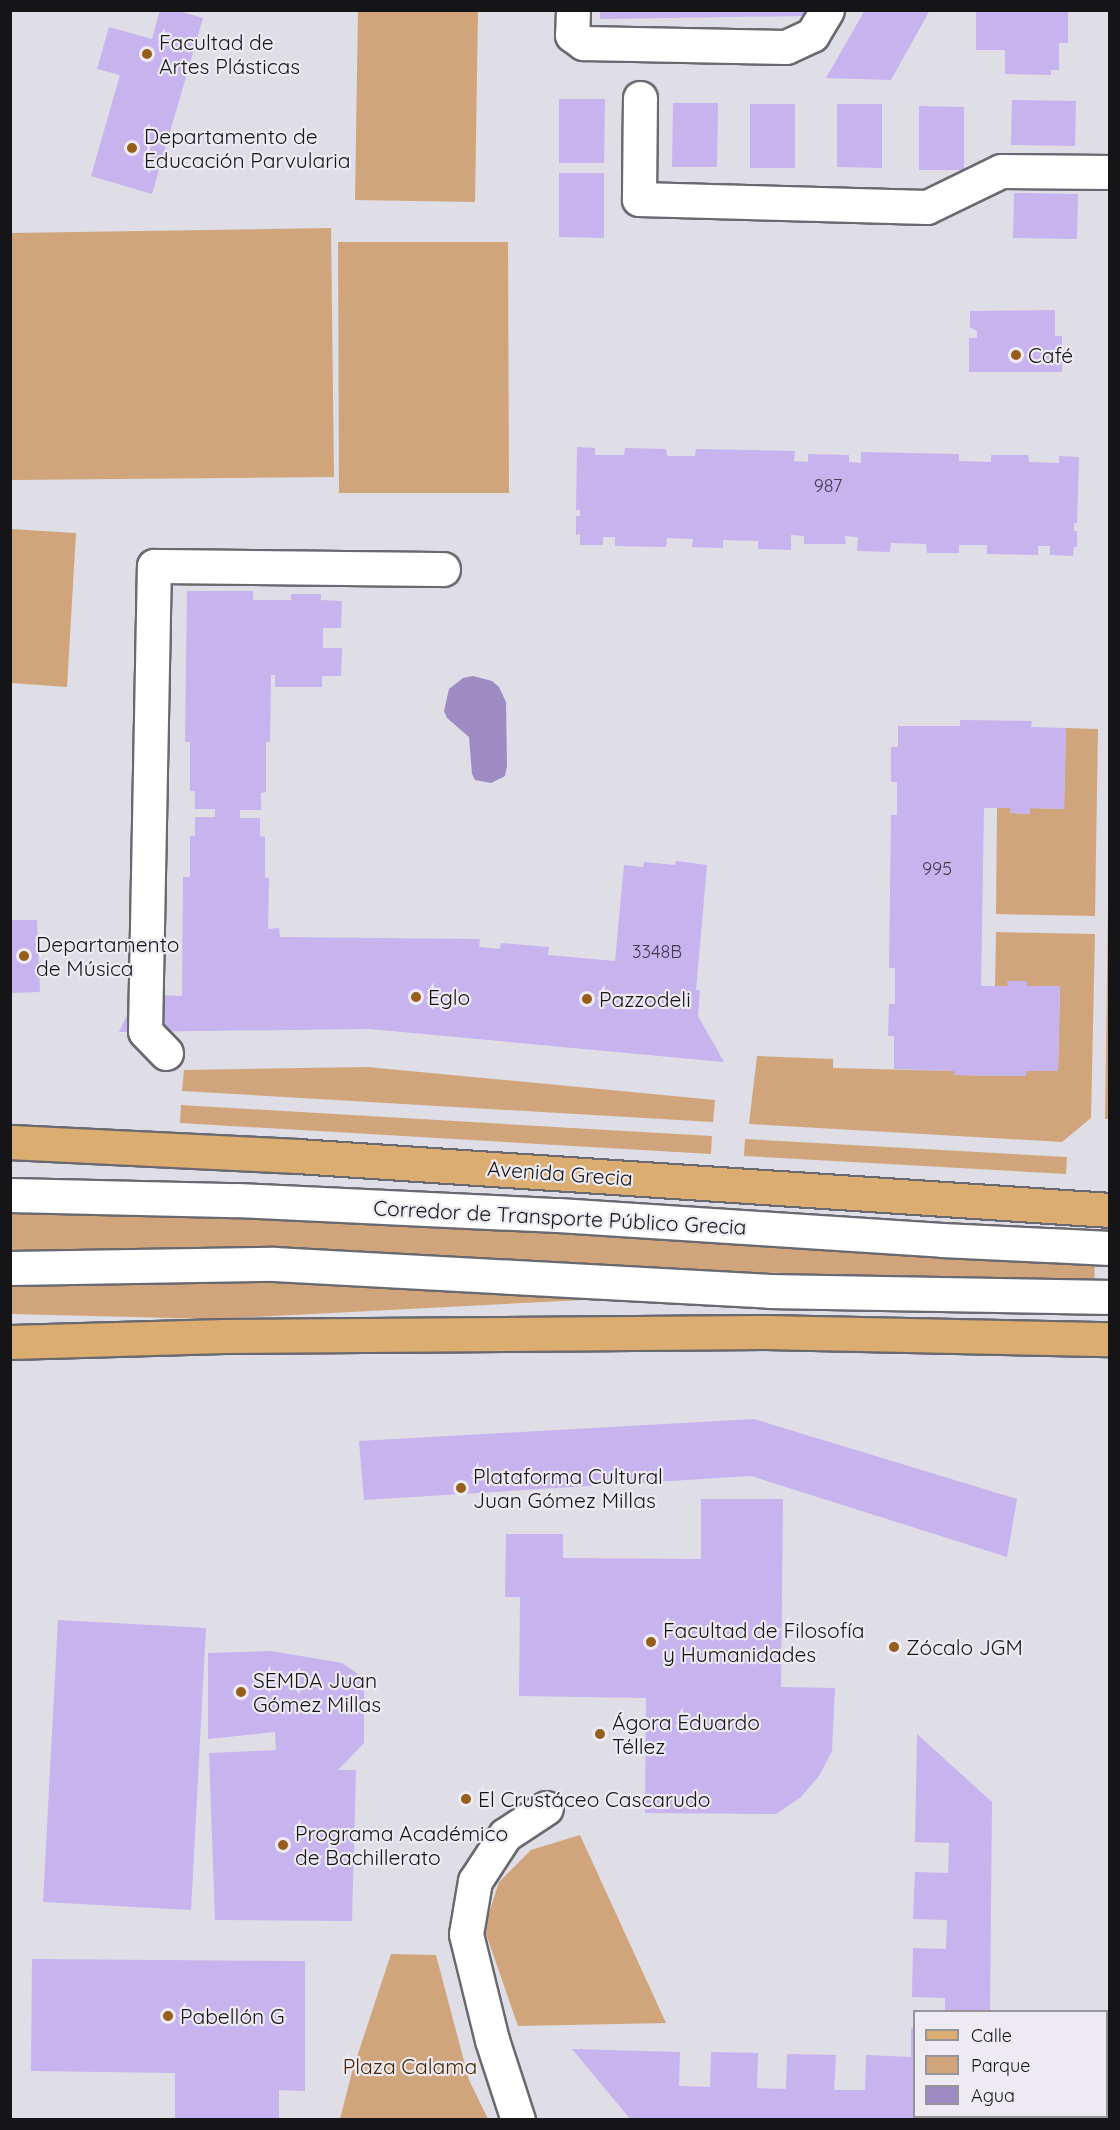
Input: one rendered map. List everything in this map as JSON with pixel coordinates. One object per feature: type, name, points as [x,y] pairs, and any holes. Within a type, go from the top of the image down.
[{"type":"main road","name":"Avenida Grecia","points":[[10,1142],[297,1156],[1110,1210]]},
{"type":"main road","points":[[10,1342],[224,1336],[765,1332],[1110,1339]]},
{"type":"street","points":[[573,10],[572,35],[584,43],[786,47],[812,35],[826,10]]},
{"type":"street","points":[[640,98],[639,199],[927,207],[1000,171],[1110,172]]},
{"type":"street","points":[[166,1053],[145,1031],[154,566],[443,569]]},
{"type":"street","name":"Corredor de Transporte Público Grecia","points":[[10,1195],[237,1200],[558,1215],[942,1240],[1110,1248]]},
{"type":"street","points":[[10,1268],[274,1264],[770,1291],[1110,1297]]},
{"type":"street","points":[[518,2120],[492,2040],[466,1934],[475,1881],[505,1835],[546,1808]]},
{"type":"green space","points":[[358,11],[478,11],[475,202],[355,200]]},
{"type":"green space","points":[[331,228],[334,477],[11,480],[11,233]]},
{"type":"green space","points":[[338,242],[508,242],[509,493],[339,493]]},
{"type":"green space","points":[[10,529],[76,533],[67,687],[11,683]]},
{"type":"green space","points":[[1066,728],[1098,729],[1095,916],[996,914],[997,808],[1010,808],[1011,813],[1030,814],[1030,808],[1064,809]]},
{"type":"green space","points":[[1109,832],[1110,1119],[1105,1119]]},
{"type":"green space","points":[[996,932],[1095,934],[1091,1118],[1062,1142],[749,1124],[757,1056],[833,1059],[833,1068],[954,1071],[955,1075],[1025,1076],[1026,1071],[1058,1071],[1060,987],[1027,986],[1027,981],[1008,981],[1008,986],[995,987]]},
{"type":"green space","points":[[367,1067],[715,1100],[713,1122],[182,1091],[184,1070]]},
{"type":"green space","points":[[181,1105],[712,1136],[711,1154],[180,1123]]},
{"type":"green space","points":[[745,1139],[1067,1157],[1066,1174],[744,1156]]},
{"type":"green space","points":[[10,1208],[457,1223],[1095,1263],[1094,1285],[388,1258],[11,1257]]},
{"type":"green space","points":[[254,1277],[622,1298],[214,1319],[11,1314],[10,1283]]},
{"type":"green space","points":[[580,1835],[666,2023],[518,2026],[484,1928],[499,1882],[531,1850]]},
{"type":"green space","name":"Plaza Calama","points":[[391,1954],[436,1955],[469,2080],[488,2119],[340,2119],[352,2072]]},
{"type":"water","points":[[473,676],[492,681],[499,687],[506,702],[507,766],[505,776],[491,783],[475,780],[472,774],[469,737],[447,718],[444,711],[449,689],[463,678]]},
{"type":"building","points":[[160,10],[175,10],[203,18],[152,194],[91,176],[120,75],[97,69],[109,27],[152,39]]},
{"type":"building","points":[[600,10],[805,10],[805,16],[600,19]]},
{"type":"building","points":[[865,10],[930,10],[891,80],[826,78]]},
{"type":"building","points":[[976,10],[1068,10],[1068,43],[1059,43],[1059,70],[1051,70],[1051,75],[1005,74],[1005,50],[976,50]]},
{"type":"building","points":[[559,99],[605,99],[604,163],[559,163]]},
{"type":"building","points":[[1012,100],[1076,101],[1075,146],[1011,145]]},
{"type":"building","points":[[673,103],[718,103],[717,167],[672,167]]},
{"type":"building","points":[[750,104],[795,104],[795,168],[750,168]]},
{"type":"building","points":[[837,104],[882,104],[882,168],[837,167]]},
{"type":"building","points":[[919,106],[964,107],[964,170],[919,170]]},
{"type":"building","points":[[559,173],[604,173],[604,238],[559,237]]},
{"type":"building","points":[[1014,193],[1078,194],[1077,239],[1013,238]]},
{"type":"building","name":"Café","points":[[1055,310],[1055,336],[1062,336],[1062,372],[969,372],[969,338],[977,338],[977,331],[970,327],[970,311]]},
{"type":"building","points":[[577,447],[595,448],[595,455],[624,455],[625,448],[666,449],[667,456],[695,456],[696,449],[795,451],[794,461],[808,462],[808,454],[849,455],[849,462],[861,463],[861,452],[959,454],[959,461],[991,462],[991,455],[1028,455],[1029,462],[1059,463],[1059,456],[1079,457],[1077,523],[1074,523],[1074,531],[1077,531],[1077,547],[1074,547],[1073,556],[1050,555],[1050,546],[1038,546],[1038,555],[987,554],[987,545],[959,545],[959,553],[927,553],[926,544],[891,543],[890,552],[857,551],[858,537],[845,536],[846,544],[804,544],[804,536],[791,535],[791,550],[758,549],[758,541],[723,540],[723,548],[692,547],[693,539],[667,538],[666,547],[615,546],[615,537],[603,537],[603,545],[580,545],[580,534],[576,535],[576,516],[580,516],[580,510],[576,510]]},
{"type":"building","points":[[187,591],[253,591],[253,600],[291,600],[291,594],[321,594],[321,600],[342,601],[341,628],[323,628],[323,648],[342,648],[341,676],[322,676],[322,687],[275,687],[275,675],[271,675],[270,742],[266,742],[266,792],[261,793],[261,810],[240,810],[240,818],[260,818],[260,836],[265,837],[265,878],[269,878],[268,929],[279,928],[280,937],[480,939],[479,947],[500,949],[501,943],[549,947],[548,955],[615,961],[624,865],[643,867],[644,862],[675,865],[676,861],[707,865],[696,990],[700,990],[698,1016],[724,1062],[369,1029],[119,1032],[137,994],[182,996],[183,877],[190,877],[190,836],[195,836],[195,817],[215,817],[215,809],[195,809],[195,791],[190,791],[190,742],[185,742]]},
{"type":"building","points":[[960,720],[1032,721],[1031,727],[1066,728],[1064,809],[1030,808],[1030,814],[1010,813],[1010,808],[984,808],[981,986],[1008,986],[1007,981],[1027,981],[1027,986],[1060,986],[1058,1071],[1026,1071],[1026,1076],[954,1075],[954,1071],[894,1069],[894,1036],[888,1036],[889,1004],[895,1004],[895,968],[889,968],[891,815],[897,815],[897,782],[891,782],[891,747],[898,747],[898,726],[960,726]]},
{"type":"building","name":"Departamento de Música","points":[[10,920],[37,920],[40,992],[10,993]]},
{"type":"building","name":"Plataforma Cultural Juan Gómez Millas","points":[[754,1419],[1017,1499],[1007,1557],[751,1476],[364,1500],[359,1441]]},
{"type":"building","name":"Facultad de Filosofía y Humanidades","points":[[701,1499],[783,1499],[781,1687],[835,1688],[832,1751],[819,1776],[801,1797],[776,1814],[645,1813],[646,1698],[519,1696],[520,1597],[505,1597],[506,1534],[563,1534],[563,1558],[701,1559]]},
{"type":"building","points":[[58,1620],[206,1628],[191,1910],[43,1902]]},
{"type":"building","name":"Programa Académico de Bachillerato","points":[[271,1651],[342,1663],[364,1678],[364,1743],[338,1770],[356,1770],[352,1921],[215,1920],[209,1753],[276,1750],[275,1732],[208,1739],[208,1653]]},
{"type":"building","points":[[917,1734],[992,1802],[990,2010],[945,2010],[945,1998],[912,1997],[913,1948],[946,1949],[947,1920],[913,1919],[915,1872],[948,1873],[949,1843],[915,1842]]},
{"type":"building","name":"Pabellón G","points":[[32,1959],[305,1961],[305,2091],[279,2090],[279,2120],[175,2120],[175,2073],[31,2071]]},
{"type":"building","points":[[911,2028],[913,2028],[913,2118],[989,2118],[989,2120],[631,2120],[572,2049],[680,2052],[679,2086],[710,2087],[711,2052],[758,2053],[757,2088],[786,2089],[787,2054],[836,2055],[834,2090],[865,2090],[866,2055],[911,2057]]},
{"type":"place","name":"Facultad de Artes Plásticas","points":[[147,54]]},
{"type":"place","name":"Departamento de Educación Parvularia","points":[[132,148]]},
{"type":"place","name":"Café","points":[[1016,355]]},
{"type":"place","name":"Departamento de Música","points":[[24,956]]},
{"type":"place","name":"Eglo","points":[[416,997]]},
{"type":"place","name":"Pazzodeli","points":[[587,999]]},
{"type":"place","name":"Plataforma Cultural Juan Gómez Millas","points":[[461,1488]]},
{"type":"place","name":"Facultad de Filosofía y Humanidades","points":[[651,1642]]},
{"type":"place","name":"Zócalo JGM","points":[[894,1647]]},
{"type":"place","name":"SEMDA Juan Gómez Millas","points":[[241,1692]]},
{"type":"place","name":"Ágora Eduardo Téllez","points":[[600,1734]]},
{"type":"place","name":"El Crustáceo Cascarudo","points":[[466,1799]]},
{"type":"place","name":"Programa Académico de Bachillerato","points":[[283,1845]]},
{"type":"place","name":"Pabellón G","points":[[168,2016]]}]
